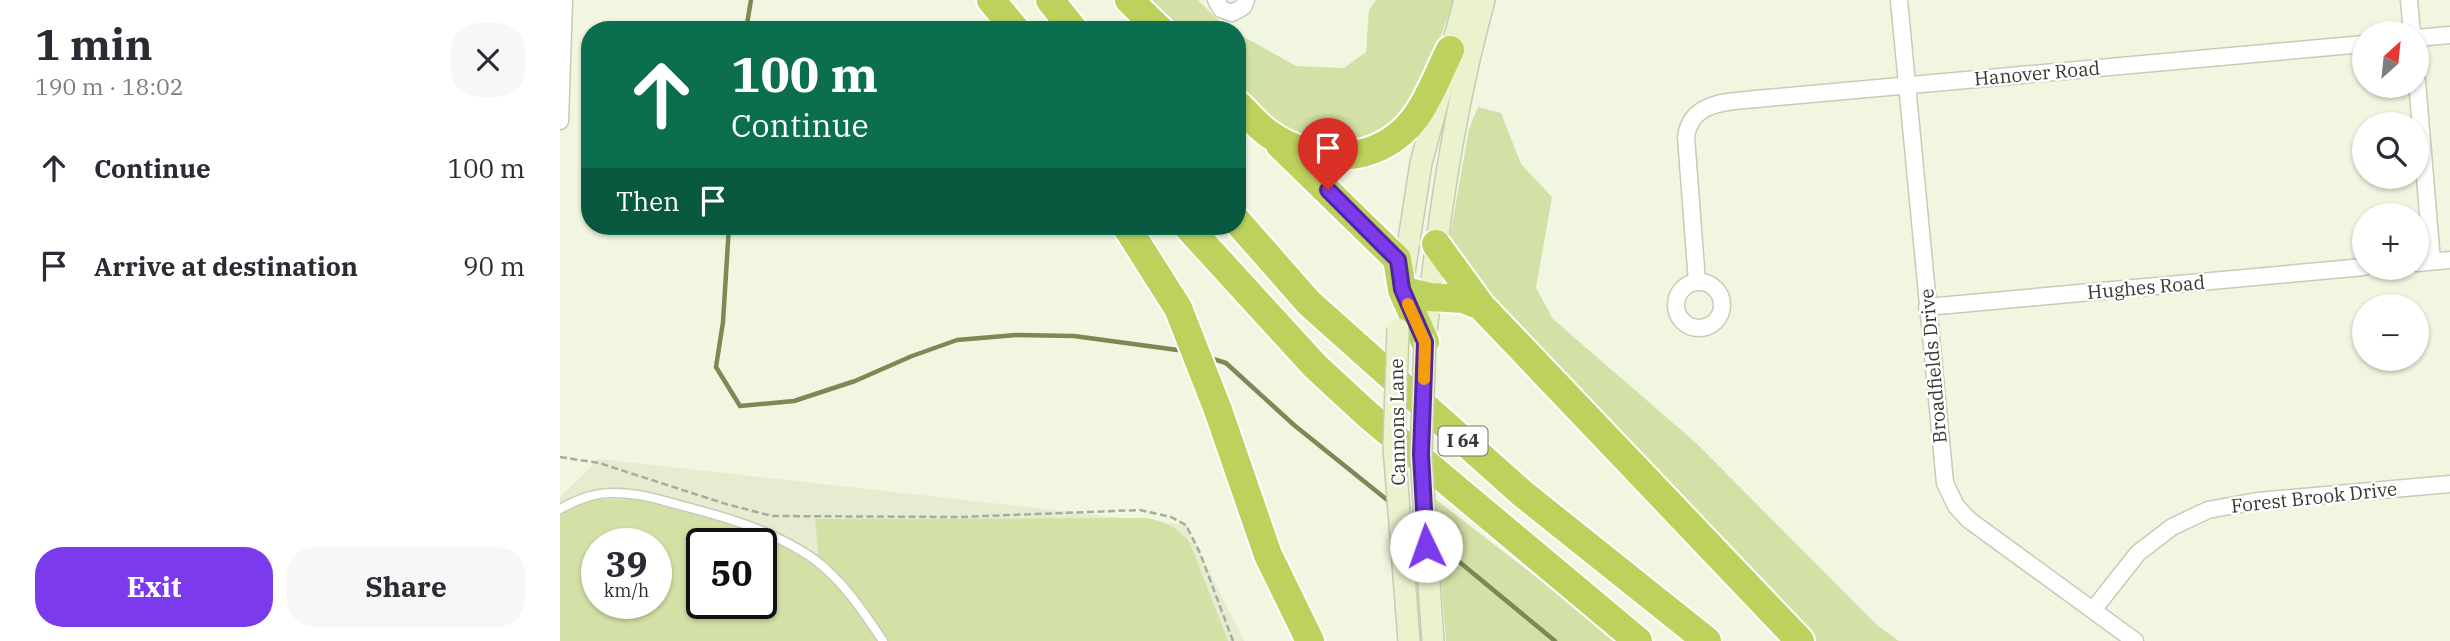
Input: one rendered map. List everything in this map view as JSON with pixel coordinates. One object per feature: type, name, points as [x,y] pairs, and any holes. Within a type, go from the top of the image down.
[{"type":"highway","points":[[976,0],[991,21]]},
{"type":"highway","points":[[991,0],[1008,21]]},
{"type":"highway","points":[[1050,0],[1067,21]]},
{"type":"highway","points":[[1129,0],[1151,21]]},
{"type":"highway","points":[[1268,133],[1306,152],[1333,156],[1364,155],[1388,142],[1415,118],[1458,49]]},
{"type":"highway","points":[[1246,112],[1398,260],[1402,289],[1425,342]]},
{"type":"highway","name":"I 64","points":[[1246,231],[1309,303],[1523,495],[1707,641]]},
{"type":"highway","points":[[1132,235],[1178,307],[1218,410],[1268,555],[1310,641]]},
{"type":"highway","name":"I 64","points":[[1195,235],[1323,374],[1368,415],[1639,641]]},
{"type":"highway","points":[[1436,244],[1481,306],[1800,641]]},
{"type":"highway","points":[[1402,289],[1430,297],[1463,299],[1481,306]]},
{"type":"main road","name":"Cannons Lane","points":[[1433,641],[1421,454],[1425,342],[1453,132],[1458,49],[1465,0]]},
{"type":"main road","name":"Cannons Lane","points":[[1409,641],[1394,446],[1402,289],[1421,163],[1458,49],[1484,0]]},
{"type":"street","points":[[560,121],[564,0]]},
{"type":"street","points":[[1216,0],[1221,9],[1232,13],[1243,7],[1246,0]]},
{"type":"street","name":"Broadfields Drive","points":[[1899,0],[1942,467],[1950,495],[1969,520],[2135,641]]},
{"type":"street","points":[[2409,0],[2412,21]]},
{"type":"street","points":[[2429,37],[2450,36]]},
{"type":"street","name":"Hanover Road","points":[[1697,282],[1686,137],[1691,120],[1711,105],[2352,45]]},
{"type":"street","points":[[2418,98],[2422,203]]},
{"type":"street","points":[[2429,262],[2450,260]]},
{"type":"street","name":"Hughes Road","points":[[1927,307],[2352,268]]},
{"type":"street","name":"Forest Brook Drive","points":[[2092,610],[2138,553],[2172,527],[2208,510],[2257,501],[2450,484]]},
{"type":"lane","points":[[560,509],[582,498],[609,493],[638,494],[741,523],[781,540],[813,559],[842,583],[883,641]]},
{"type":"path","points":[[560,457],[598,463],[772,516],[959,517],[1140,510],[1171,517],[1186,525],[1191,534],[1233,641]]},
{"type":"shaded area","points":[[599,459],[1186,525],[1244,641],[560,641],[560,497]]},
{"type":"green space","points":[[1143,0],[1198,0],[1219,21],[1165,21]]},
{"type":"green space","points":[[1376,0],[1454,0],[1423,80],[1408,104],[1394,119],[1361,137],[1324,140],[1286,129],[1269,119],[1246,98],[1246,38],[1296,66],[1344,68],[1366,52],[1369,10]]},
{"type":"green space","points":[[1478,107],[1501,113],[1521,164],[1552,197],[1536,288],[1553,319],[1696,443],[1877,625],[1899,641],[1816,641],[1468,275],[1449,242],[1469,129]]},
{"type":"green space","points":[[1434,498],[1612,636],[1618,641],[1446,641]]},
{"type":"green space","points":[[637,499],[695,513],[741,528],[686,528],[686,619],[777,619],[777,544],[827,576],[848,597],[879,641],[560,641],[560,515],[591,500]]},
{"type":"green space","points":[[1146,518],[1170,525],[1189,541],[1228,641],[888,641],[866,607],[819,559],[815,519]]},
{"type":"waterway","points":[[748,21],[751,0]]},
{"type":"waterway","points":[[728,235],[723,322],[716,367],[740,406],[794,401],[855,381],[957,340],[1016,335],[1074,336],[1185,351]]},
{"type":"waterway","points":[[1210,358],[1226,363],[1294,425],[1391,503]]},
{"type":"waterway","points":[[1434,541],[1555,641]]},
{"type":"slow traffic","points":[[1408,304],[1425,342],[1424,379]]},
{"type":"route","points":[[1328,190],[1398,260],[1402,289],[1425,342],[1421,454],[1426,546]]}]
